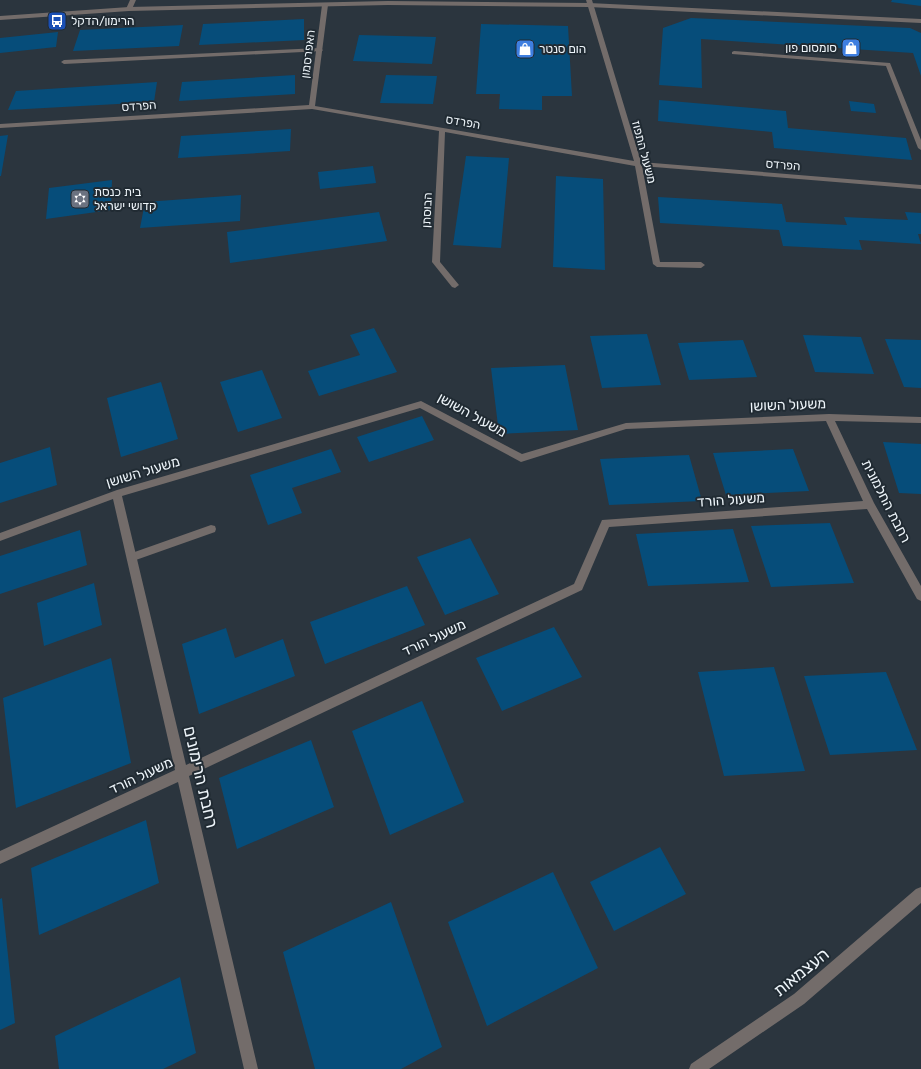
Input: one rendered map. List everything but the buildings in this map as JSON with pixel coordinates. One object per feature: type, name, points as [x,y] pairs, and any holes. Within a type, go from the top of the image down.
[{"type":"street","points":[[129,9],[133,0]]},
{"type":"street","points":[[0,18],[129,9],[326,5],[388,2],[589,2],[921,21]]},
{"type":"street","name":"משעול התפוז","points":[[589,2],[638,164],[657,264],[701,265]]},
{"type":"street","name":"האפרסמון","points":[[312,106],[326,5]]},
{"type":"street","points":[[897,20],[921,25]]},
{"type":"street","points":[[64,62],[320,50]]},
{"type":"street","points":[[734,53],[888,64],[921,148]]},
{"type":"street","name":"הפרדס","points":[[0,126],[312,106],[638,164],[921,187]]},
{"type":"street","name":"הבוסתן","points":[[442,130],[436,262],[455,285]]},
{"type":"street","name":"משעול השושן","points":[[0,537],[117,494],[422,404],[521,458],[626,426],[829,417],[921,420]]},
{"type":"street","name":"רחבת החלמונית","points":[[829,417],[870,506],[921,596]]},
{"type":"street","name":"רחבת הרימונים","points":[[117,494],[251,1069]]},
{"type":"street","name":"משעול הורד","points":[[0,858],[578,587],[606,523],[870,506]]},
{"type":"street","points":[[132,557],[211,529]]},
{"type":"street","name":"העצמאות","points":[[698,1069],[799,999],[921,894]]},
{"type":"place","name":"הרימון/הדקל","points":[[57,21]]},
{"type":"place","name":"סומסום פון","points":[[851,48]]},
{"type":"place","name":"הום סנטר","points":[[525,49]]},
{"type":"place","name":"בית כנסת קדושי ישראל","points":[[80,199]]}]
